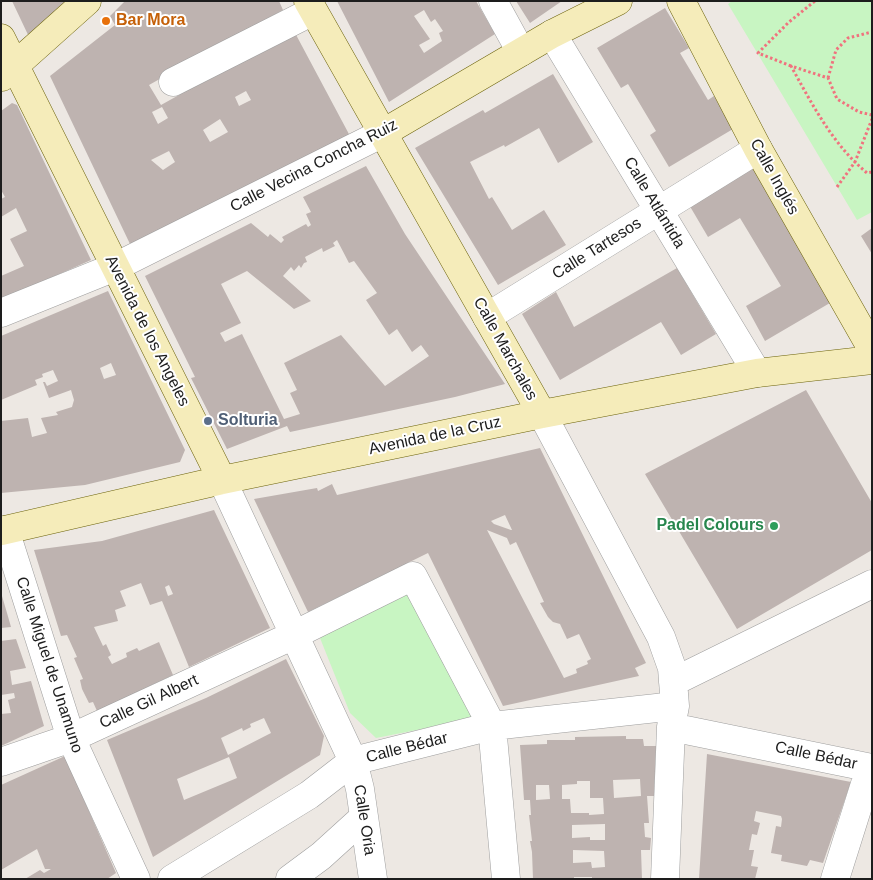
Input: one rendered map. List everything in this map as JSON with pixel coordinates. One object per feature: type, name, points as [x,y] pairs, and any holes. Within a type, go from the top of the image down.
[{"type":"street","points":[[8,72],[87,1]]},
{"type":"street","points":[[492,1],[521,52]]},
{"type":"street","name":"Calle Vecina Concha Ruiz","points":[[1,313],[115,267],[382,133],[552,34],[618,1]]},
{"type":"street","name":"Calle Inglés","points":[[681,1],[758,149],[872,350]]},
{"type":"street","points":[[173,82],[311,6]]},
{"type":"street","name":"Calle Marchales","points":[[311,6],[542,414],[661,637],[672,668],[673,705],[665,879]]},
{"type":"street","name":"Calle Atlántida","points":[[552,34],[756,373]]},
{"type":"street","name":"Avenida de los Angeles","points":[[1,38],[8,72],[115,267],[222,480],[353,761]]},
{"type":"street","name":"Calle Tartesos","points":[[487,317],[758,149]]},
{"type":"street","name":"Avenida de la Cruz","points":[[3,531],[222,480],[542,414],[756,373],[872,360]]},
{"type":"street","name":"Calle Miguel de Unamuno","points":[[3,531],[71,738],[136,879]]},
{"type":"street","name":"Calle Gil Albert","points":[[1,762],[71,738],[294,635],[412,576],[492,726]]},
{"type":"street","points":[[673,705],[872,584]]},
{"type":"street","name":"Calle Bédar","points":[[172,879],[309,795],[353,761],[492,726],[673,705],[871,768]]},
{"type":"street","points":[[492,726],[506,879]]},
{"type":"street","name":"Calle Oria","points":[[353,761],[373,879]]},
{"type":"street","points":[[835,879],[871,768]]},
{"type":"street","points":[[290,879],[321,856],[364,817]]},
{"type":"path","points":[[815,1],[789,22],[758,53],[828,78]]},
{"type":"path","points":[[837,187],[855,162],[872,117],[837,99],[828,78],[836,50],[848,38],[872,32]]},
{"type":"path","points":[[791,66],[819,116],[855,162],[867,173],[872,172]]},
{"type":"green space","points":[[732,1],[872,1],[872,212],[857,220],[728,4]]},
{"type":"green space","points":[[413,576],[478,718],[376,738],[350,713],[318,633]]},
{"type":"building","points":[[12,1],[68,1],[30,39]]},
{"type":"building","points":[[125,1],[279,1],[283,10],[149,85],[161,105],[294,31],[350,136],[130,244],[50,76],[115,25],[110,16]],"holes":[[[246,91],[251,100],[239,106],[235,97]],[[162,107],[168,118],[158,124],[152,112]],[[220,119],[228,132],[210,142],[203,130]],[[169,151],[175,162],[163,170],[151,160]]]},
{"type":"building","points":[[337,1],[476,1],[495,34],[389,102]],"holes":[[[424,10],[431,22],[435,19],[443,31],[439,33],[442,41],[424,53],[419,45],[430,39],[414,16]]]},
{"type":"building","points":[[516,1],[562,1],[530,23]]},
{"type":"building","points":[[665,8],[689,48],[680,53],[708,100],[714,96],[733,129],[669,167],[650,135],[656,131],[628,84],[621,88],[597,48]]},
{"type":"building","points":[[553,74],[593,142],[558,163],[539,128],[505,147],[504,145],[470,162],[489,199],[492,197],[512,230],[544,210],[566,245],[498,285],[415,148],[483,110],[485,113]]},
{"type":"building","points":[[12,103],[17,105],[91,260],[1,300],[1,276],[24,266],[10,239],[27,231],[16,208],[1,217],[1,199],[5,197],[1,190],[1,111]]},
{"type":"building","points":[[756,165],[835,300],[765,341],[746,306],[781,286],[740,218],[708,237],[688,203]]},
{"type":"building","points":[[366,166],[405,234],[505,384],[455,397],[290,432],[287,426],[227,449],[191,378],[195,377],[145,276],[251,223],[268,237],[270,234],[281,243],[284,240],[282,237],[306,224],[308,227],[311,225],[306,214],[311,212],[303,197]],"holes":[[[337,240],[349,263],[354,261],[377,293],[366,300],[389,335],[397,329],[412,352],[421,345],[429,356],[385,386],[341,335],[284,363],[297,390],[290,393],[300,414],[284,419],[242,334],[225,342],[220,333],[241,323],[221,284],[247,271],[294,309],[311,301],[283,276],[291,267],[294,271],[299,265],[301,268],[307,262],[305,257],[322,248],[323,252],[335,246],[333,243]]]},
{"type":"building","points":[[872,228],[872,254],[861,236]]},
{"type":"building","points":[[677,268],[716,334],[681,355],[661,322],[560,380],[522,314],[556,292],[574,327]]},
{"type":"building","points":[[108,291],[185,450],[180,462],[85,485],[1,493],[1,421],[28,418],[32,437],[47,433],[41,418],[58,415],[56,412],[72,407],[74,400],[71,390],[49,398],[43,382],[47,386],[58,381],[53,370],[42,374],[43,377],[35,380],[37,385],[1,400],[1,336]],"holes":[[[111,363],[116,375],[104,379],[100,368]]]},
{"type":"building","name":"Padel Colours","points":[[806,390],[872,503],[872,550],[737,629],[645,474]]},
{"type":"building","points":[[540,448],[646,663],[635,668],[639,676],[503,706],[428,553],[308,612],[254,499],[317,488],[318,491],[332,484],[337,495]],"holes":[[[505,515],[512,530],[494,524],[491,521]],[[487,530],[507,538],[510,545],[516,542],[544,602],[540,603],[548,617],[553,622],[560,624],[567,639],[579,634],[591,659],[587,661],[588,664],[576,669],[577,673],[564,678]]]},
{"type":"building","points":[[214,510],[270,628],[189,667],[162,601],[150,605],[141,583],[120,591],[126,606],[115,610],[118,621],[94,627],[103,646],[106,644],[111,655],[108,657],[112,664],[127,657],[126,653],[137,648],[139,651],[159,642],[173,675],[97,711],[93,702],[89,703],[82,689],[80,680],[83,679],[74,658],[77,657],[67,635],[61,636],[34,550],[102,541]],"holes":[[[169,585],[173,594],[168,596],[165,587]]]},
{"type":"building","points":[[2,596],[7,613],[11,627],[1,628]]},
{"type":"building","points":[[16,639],[26,668],[10,671],[12,685],[31,681],[44,726],[1,746],[1,714],[11,713],[8,700],[15,698],[14,693],[1,695],[1,641]]},
{"type":"building","points":[[286,659],[324,736],[320,755],[153,857],[107,740],[206,698]],"holes":[[[264,718],[271,733],[228,755],[221,738],[242,728],[243,731],[251,727],[250,724]],[[229,757],[237,778],[184,800],[177,779]]]},
{"type":"building","points":[[626,736],[626,739],[643,739],[644,746],[656,746],[654,796],[647,796],[649,823],[644,823],[645,837],[651,838],[650,850],[641,850],[642,879],[574,877],[574,879],[533,879],[529,815],[531,815],[530,800],[524,800],[520,745],[547,744],[547,740],[575,740],[575,737]],"holes":[[[640,779],[641,796],[614,798],[613,780]],[[577,781],[590,781],[590,798],[603,798],[604,814],[571,813],[570,799],[562,799],[562,785],[577,784]],[[536,785],[549,785],[550,799],[536,800]],[[605,824],[605,840],[590,840],[590,837],[572,838],[572,825]],[[573,850],[604,851],[605,867],[592,868],[591,862],[573,863]]]},
{"type":"building","points":[[707,754],[851,782],[823,863],[810,860],[807,866],[781,861],[782,855],[771,853],[776,826],[781,827],[781,816],[756,811],[754,821],[760,823],[757,835],[752,834],[749,850],[754,850],[751,866],[758,867],[755,879],[699,879]]},
{"type":"building","points":[[65,756],[116,873],[107,879],[25,879],[40,870],[44,873],[51,869],[45,869],[37,849],[1,870],[1,785]]},
{"type":"place","name":"Bar Mora","points":[[106,21]]},
{"type":"place","name":"Solturia","points":[[208,421]]},
{"type":"place","name":"Padel Colours","points":[[774,526]]}]
